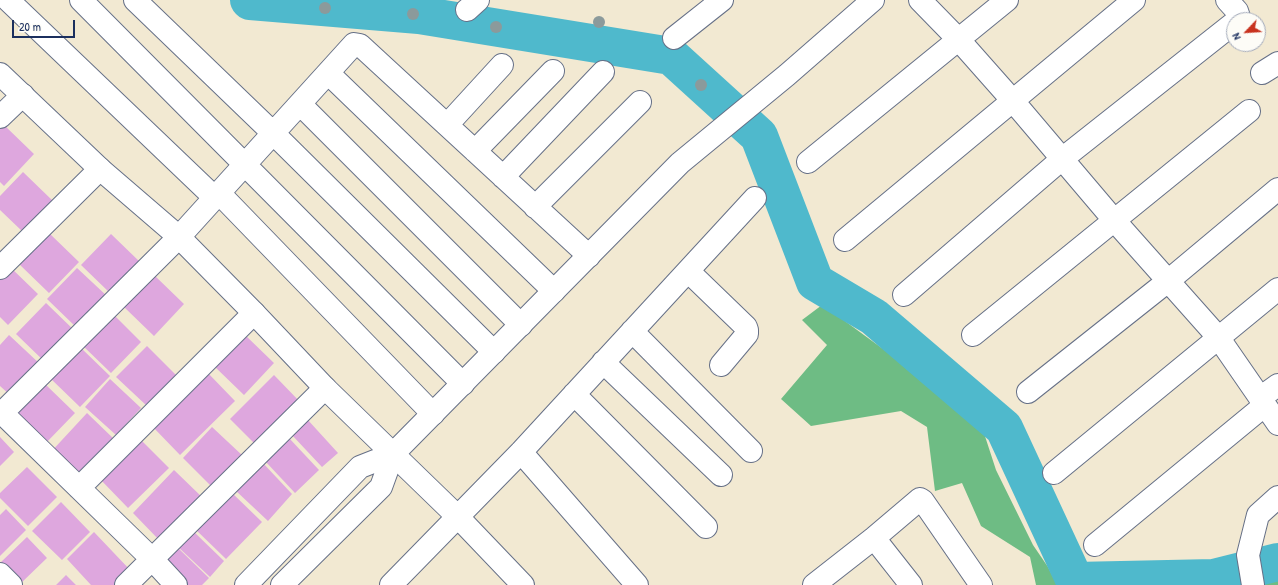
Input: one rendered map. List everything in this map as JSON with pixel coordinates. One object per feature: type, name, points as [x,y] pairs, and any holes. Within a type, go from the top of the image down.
[{"type":"street","points":[[8,0],[217,195],[433,414]]},
{"type":"street","points":[[81,0],[463,384]]},
{"type":"street","points":[[135,0],[273,133],[494,352]]},
{"type":"street","points":[[674,38],[722,0]]},
{"type":"street","points":[[282,585],[381,486],[394,454],[680,163],[873,0]]},
{"type":"street","points":[[920,0],[959,40],[1013,101],[1114,220],[1218,337],[1278,424]]},
{"type":"street","points":[[808,162],[1007,0]]},
{"type":"street","points":[[845,240],[1134,0]]},
{"type":"street","points":[[1227,0],[1237,12]]},
{"type":"street","points":[[904,295],[1062,159],[1226,29]]},
{"type":"street","points":[[176,585],[152,559],[1,412],[179,237],[354,44],[360,44],[588,256]]},
{"type":"street","points":[[447,125],[502,65]]},
{"type":"street","points":[[475,151],[553,71]]},
{"type":"street","points":[[503,177],[604,72]]},
{"type":"street","points":[[328,73],[554,291]]},
{"type":"street","points":[[0,74],[100,169],[179,237],[325,388],[457,516],[523,585]]},
{"type":"street","points":[[0,117],[23,95]]},
{"type":"street","points":[[535,207],[640,102]]},
{"type":"street","points":[[300,104],[521,325]]},
{"type":"street","points":[[973,335],[1249,111]]},
{"type":"street","points":[[0,268],[100,169]]},
{"type":"street","points":[[1028,392],[1168,281],[1278,189]]},
{"type":"street","points":[[390,585],[521,452],[755,198]]},
{"type":"street","points":[[688,271],[746,327],[747,334],[721,365]]},
{"type":"street","points":[[1054,473],[1278,289]]},
{"type":"street","points":[[79,488],[254,313]]},
{"type":"street","points":[[632,331],[751,451]]},
{"type":"street","points":[[603,362],[721,475]]},
{"type":"street","points":[[1095,545],[1262,401],[1278,385]]},
{"type":"street","points":[[126,585],[325,388]]},
{"type":"street","points":[[574,394],[706,527]]},
{"type":"street","points":[[521,452],[637,585]]},
{"type":"street","points":[[246,585],[360,468],[394,454]]},
{"type":"street","points":[[1253,585],[1248,555],[1258,515],[1278,497]]},
{"type":"street","points":[[814,585],[874,538],[919,500],[922,500],[981,585]]},
{"type":"street","points":[[874,538],[911,585]]},
{"type":"street","points":[[0,574],[11,585]]},
{"type":"green space","points":[[822,305],[954,401],[982,427],[996,470],[1033,545],[1048,567],[1057,585],[1036,585],[1030,557],[981,526],[962,483],[935,491],[927,427],[901,411],[811,426],[781,399],[827,345],[802,320]]},
{"type":"green space","points":[[1278,561],[1278,585],[1252,585],[1237,582],[1234,585],[1174,585],[1221,577]]},
{"type":"building","points":[[4,125],[34,154],[4,186],[0,182],[0,129]]},
{"type":"building","points":[[23,172],[53,201],[23,232],[0,210],[0,196]]},
{"type":"building","points":[[49,233],[79,262],[49,293],[19,264]]},
{"type":"building","points":[[111,234],[141,263],[111,294],[81,265]]},
{"type":"building","points":[[8,265],[38,294],[8,325],[0,317],[0,273]]},
{"type":"building","points":[[77,268],[108,297],[77,328],[47,299]]},
{"type":"building","points":[[154,275],[184,304],[154,336],[124,307]]},
{"type":"building","points":[[46,303],[76,332],[46,363],[16,334]]},
{"type":"building","points":[[111,312],[141,342],[111,373],[81,344]]},
{"type":"building","points":[[244,334],[274,363],[244,395],[214,366]]},
{"type":"building","points":[[9,335],[40,364],[10,395],[0,386],[0,345]]},
{"type":"building","points":[[147,346],[176,375],[147,406],[116,377]]},
{"type":"building","points":[[80,347],[110,376],[80,407],[50,378]]},
{"type":"building","points":[[206,371],[235,401],[180,455],[151,425]]},
{"type":"building","points":[[274,375],[302,404],[258,447],[230,419]]},
{"type":"building","points":[[110,379],[141,408],[116,435],[85,407]]},
{"type":"building","points":[[45,384],[75,413],[45,444],[15,415]]},
{"type":"building","points":[[87,413],[115,440],[78,480],[49,454]]},
{"type":"building","points":[[307,419],[338,453],[322,467],[291,434]]},
{"type":"building","points":[[212,427],[243,456],[212,487],[183,458]]},
{"type":"building","points":[[0,437],[14,452],[0,466]]},
{"type":"building","points":[[139,438],[169,468],[128,508],[99,478]]},
{"type":"building","points":[[289,438],[319,470],[295,493],[265,461]]},
{"type":"building","points":[[262,462],[292,494],[268,521],[235,490]]},
{"type":"building","points":[[27,467],[57,497],[28,526],[0,498],[0,493]]},
{"type":"building","points":[[174,470],[204,499],[161,542],[133,513]]},
{"type":"building","points":[[229,490],[262,522],[226,559],[193,527]]},
{"type":"building","points":[[61,502],[90,532],[62,560],[32,531]]},
{"type":"building","points":[[6,509],[26,530],[0,556],[0,515]]},
{"type":"building","points":[[191,529],[224,561],[210,577],[176,545]]},
{"type":"building","points":[[94,532],[132,572],[119,585],[91,585],[67,559]]},
{"type":"building","points":[[27,537],[47,558],[19,585],[0,567],[0,563]]},
{"type":"building","points":[[176,546],[209,578],[202,585],[186,585],[161,562]]},
{"type":"building","points":[[66,575],[76,585],[56,585]]},
{"type":"waterway","points":[[249,0],[419,15],[671,56],[759,136],[815,282],[874,317],[1004,428],[1075,581],[1214,578],[1278,562]]}]
